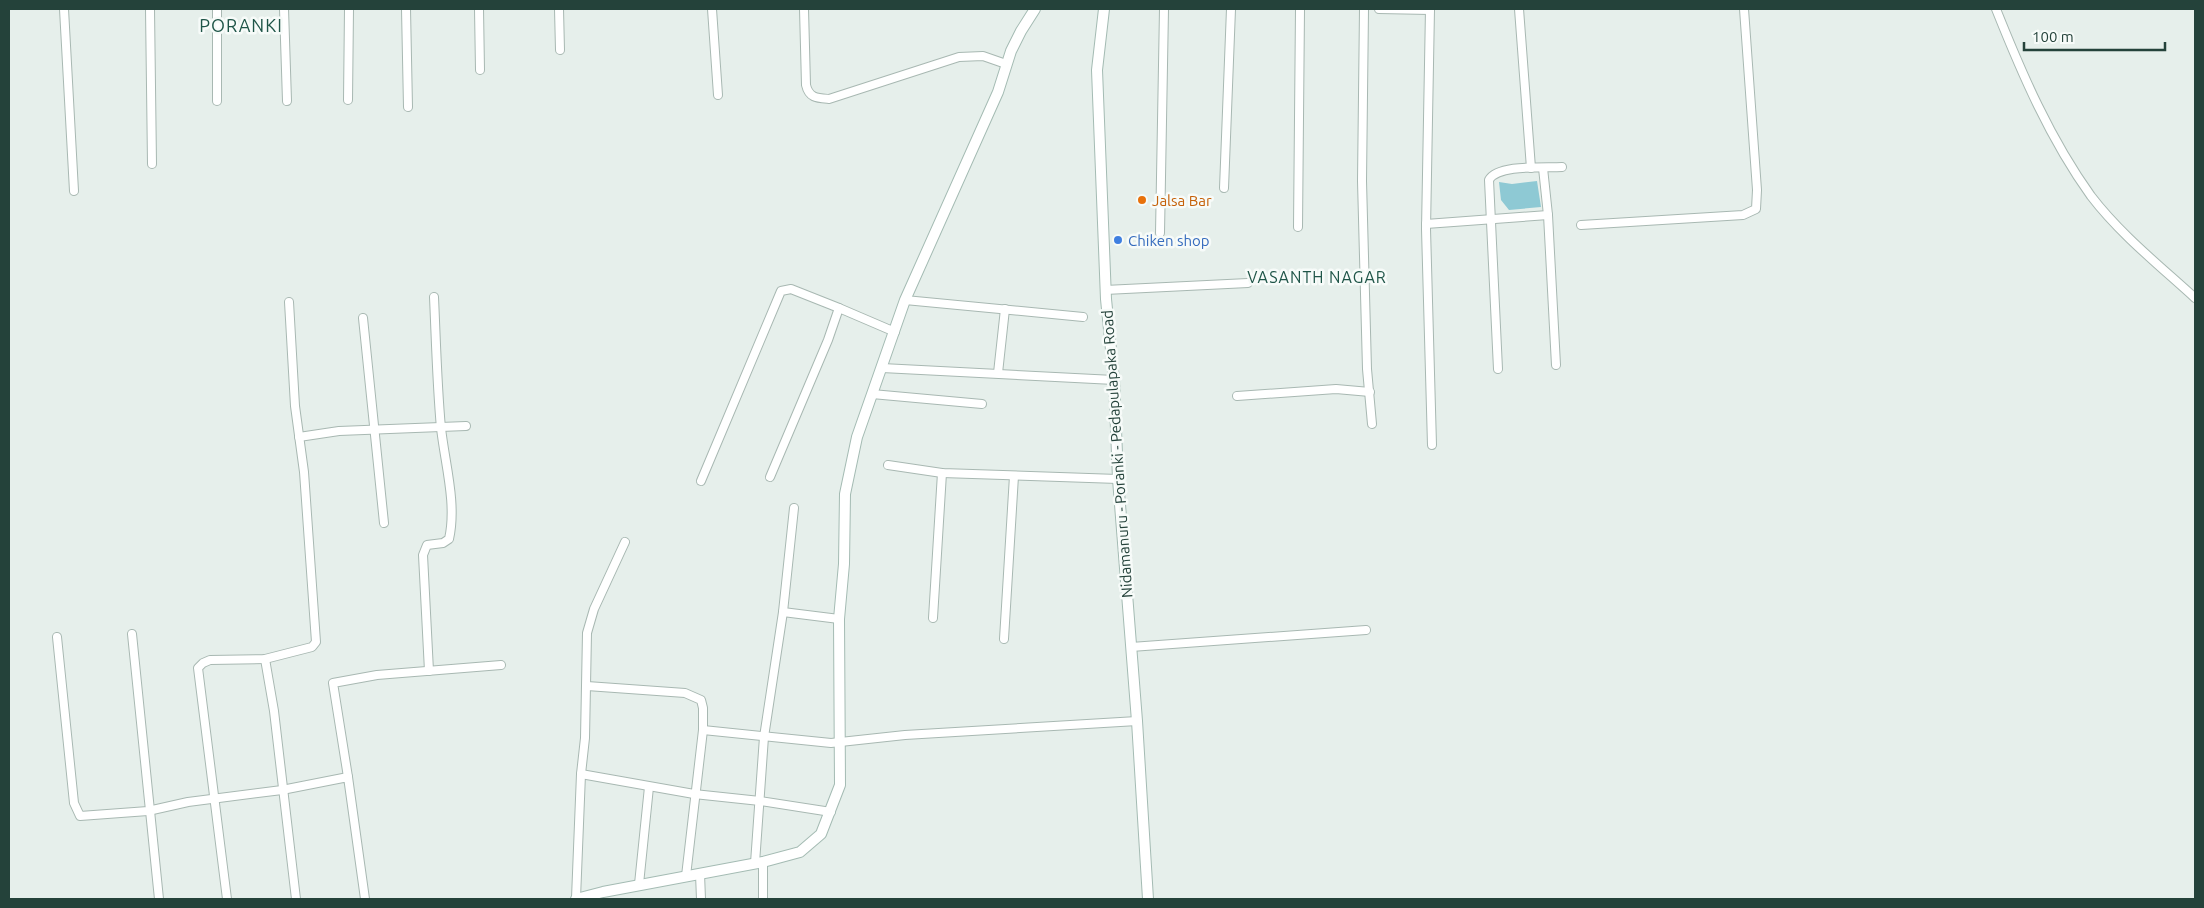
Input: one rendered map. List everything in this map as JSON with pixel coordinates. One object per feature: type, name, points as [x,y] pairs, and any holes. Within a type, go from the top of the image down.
[{"type":"street","points":[[64,9],[74,191]]},
{"type":"street","points":[[150,9],[152,164]]},
{"type":"street","points":[[217,101],[218,9]]},
{"type":"street","points":[[284,9],[287,101]]},
{"type":"street","points":[[348,100],[349,9]]},
{"type":"street","points":[[406,9],[408,107]]},
{"type":"street","points":[[480,9],[480,70]]},
{"type":"street","points":[[559,9],[560,50]]},
{"type":"street","points":[[712,9],[718,95]]},
{"type":"street","points":[[804,9],[806,85],[808,92],[812,96],[829,98],[912,74],[959,56],[983,56],[1006,64]]},
{"type":"street","points":[[626,542],[594,609],[587,633],[586,738],[581,774],[576,898],[639,884],[759,862],[800,852],[814,842],[821,834],[840,785],[842,742],[839,706],[839,619],[844,564],[846,494],[857,437],[905,300],[998,92],[1006,64],[1020,31],[1035,9]]},
{"type":"street","name":"Nidamanuru - Poranki - Pedapulapaka Road","points":[[1104,9],[1097,70],[1105,290],[1114,380],[1118,479],[1137,721],[1148,899]]},
{"type":"street","points":[[1160,233],[1164,9]]},
{"type":"street","points":[[1224,188],[1231,9]]},
{"type":"street","points":[[1298,227],[1300,9]]},
{"type":"street","points":[[1364,9],[1362,181],[1372,424]]},
{"type":"street","points":[[1379,9],[1430,10],[1426,224],[1432,445]]},
{"type":"street","points":[[1520,9],[1531,168]]},
{"type":"street","points":[[1581,225],[1743,215],[1756,209],[1757,190],[1744,9]]},
{"type":"street","points":[[1996,9],[2040,110],[2070,165],[2092,198],[2124,232],[2195,298]]},
{"type":"street","points":[[1498,369],[1489,180],[1492,175],[1506,169],[1562,167]]},
{"type":"street","points":[[1543,168],[1548,215],[1556,365]]},
{"type":"street","points":[[1426,224],[1548,215]]},
{"type":"street","points":[[1105,290],[1248,283]]},
{"type":"street","points":[[701,481],[781,291],[792,289],[895,332]]},
{"type":"street","points":[[428,671],[423,555],[427,545],[443,543],[450,539],[451,533],[451,504],[441,427],[434,297]]},
{"type":"street","points":[[905,300],[1083,317]]},
{"type":"street","points":[[228,899],[217,800],[198,668],[210,660],[265,659],[312,647],[316,642],[304,472],[298,437],[289,302]]},
{"type":"street","points":[[770,477],[828,340],[839,308]]},
{"type":"street","points":[[998,373],[1005,309]]},
{"type":"street","points":[[363,318],[384,523]]},
{"type":"street","points":[[882,368],[1114,380]]},
{"type":"street","points":[[1236,396],[1336,389],[1370,392]]},
{"type":"street","points":[[872,394],[982,404]]},
{"type":"street","points":[[298,437],[339,431],[466,426]]},
{"type":"street","points":[[888,465],[942,472],[1118,479]]},
{"type":"street","points":[[933,618],[942,472]]},
{"type":"street","points":[[1004,640],[1014,476]]},
{"type":"street","points":[[763,899],[759,862],[764,737],[783,612],[794,508]]},
{"type":"street","points":[[783,612],[839,619]]},
{"type":"street","points":[[1131,648],[1366,630]]},
{"type":"street","points":[[132,634],[148,811],[159,899]]},
{"type":"street","points":[[57,637],[64,725],[76,811],[80,816],[148,811],[188,802],[217,800],[282,790],[348,777]]},
{"type":"street","points":[[265,659],[274,711],[296,899]]},
{"type":"street","points":[[365,899],[333,683],[377,674],[500,665]]},
{"type":"street","points":[[587,686],[686,692],[701,700],[703,730],[694,794],[686,876]]},
{"type":"street","points":[[703,730],[764,737],[842,742],[905,735],[1137,721]]},
{"type":"street","points":[[581,774],[694,794],[760,801],[831,812]]},
{"type":"street","points":[[639,884],[649,787]]},
{"type":"street","points":[[700,874],[701,899]]},
{"type":"water","points":[[1537,181],[1541,207],[1509,210],[1501,200],[1499,182],[1512,184]]},
{"type":"place","name":"Jalsa Bar","points":[[1142,200]]},
{"type":"place","name":"Chiken shop","points":[[1118,240]]},
{"type":"district","name":"PORANKI","points":[[241,25]]},
{"type":"district","name":"VASANTH NAGAR","points":[[1317,277]]}]
